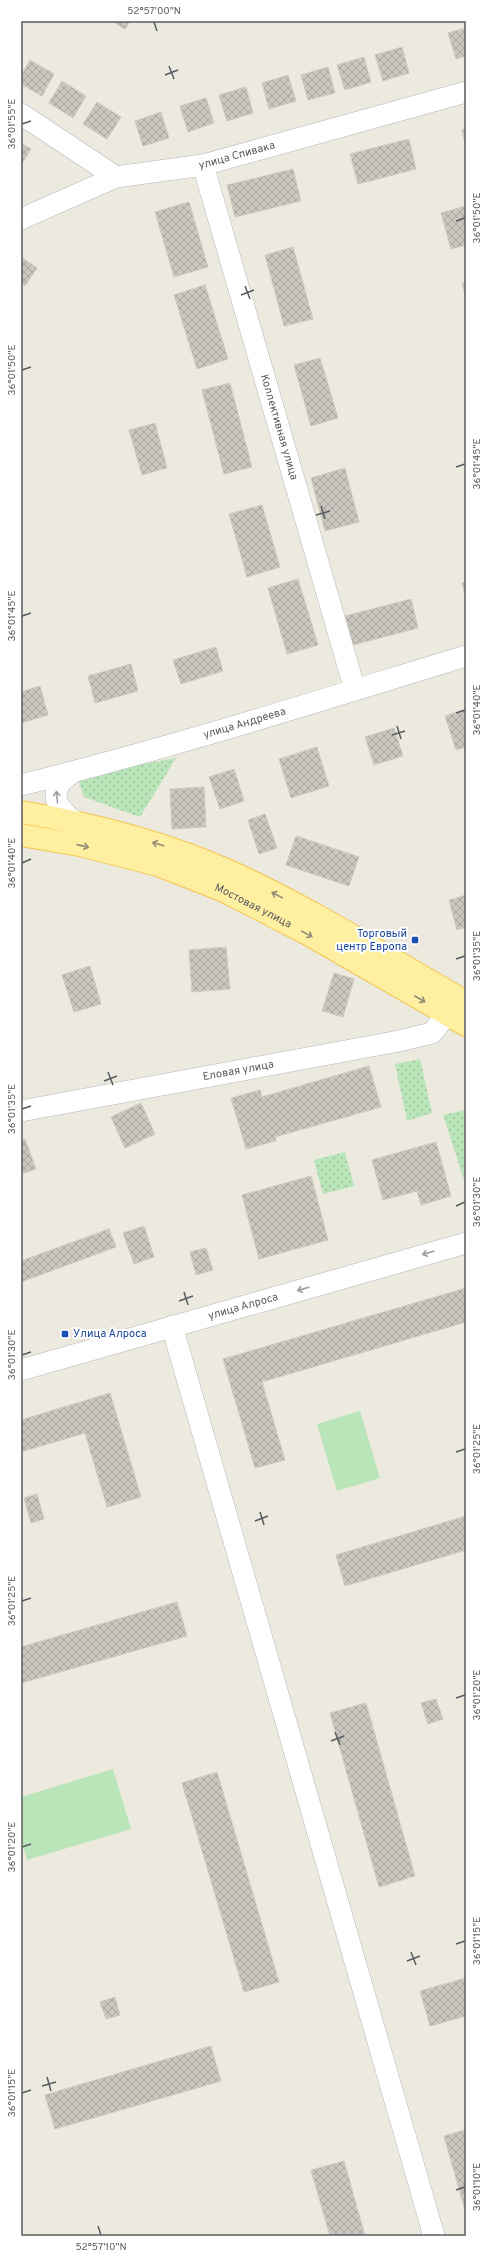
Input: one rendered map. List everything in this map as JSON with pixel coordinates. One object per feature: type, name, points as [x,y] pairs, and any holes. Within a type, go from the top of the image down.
[{"type":"main road","name":"Мостовая улица","points":[[21,812],[74,821],[164,846],[232,872],[316,915],[466,1002]]},
{"type":"main road","name":"Мостовая улица","points":[[21,835],[80,845],[158,865],[222,890],[308,934],[466,1025]]},
{"type":"street","name":"улица Спивака","points":[[21,219],[116,177],[202,165],[466,92]]},
{"type":"street","points":[[21,114],[116,177]]},
{"type":"street","name":"Коллективная улица","points":[[202,165],[355,690]]},
{"type":"street","name":"улица Андреева","points":[[21,785],[72,773],[218,732],[466,656]]},
{"type":"street","points":[[72,773],[60,783],[56,792],[57,803],[62,812],[74,821]]},
{"type":"street","name":"Еловая улица","points":[[21,1111],[399,1042],[432,1033],[447,1014]]},
{"type":"street","name":"улица Алроса","points":[[21,1370],[466,1243]]},
{"type":"street","points":[[172,1326],[434,2236]]},
{"type":"green space","points":[[176,758],[140,817],[84,797],[77,776]]},
{"type":"green space","points":[[420,1059],[432,1113],[407,1121],[395,1064]]},
{"type":"green space","points":[[466,1110],[466,1186],[443,1115]]},
{"type":"green space","points":[[345,1152],[354,1186],[323,1194],[314,1160]]},
{"type":"green space","points":[[360,1411],[380,1478],[337,1491],[317,1424]]},
{"type":"green space","points":[[113,1769],[131,1829],[27,1860],[21,1839],[21,1797]]},
{"type":"building","points":[[112,21],[130,21],[125,29]]},
{"type":"building","points":[[466,28],[466,56],[456,59],[448,33]]},
{"type":"building","points":[[402,47],[409,73],[383,81],[375,55]]},
{"type":"building","points":[[364,57],[371,82],[345,90],[337,65]]},
{"type":"building","points":[[30,60],[54,74],[42,96],[21,84],[21,76]]},
{"type":"building","points":[[328,67],[335,93],[308,100],[301,75]]},
{"type":"building","points":[[288,75],[296,101],[269,109],[262,83]]},
{"type":"building","points":[[62,81],[86,96],[73,118],[49,103]]},
{"type":"building","points":[[246,87],[253,113],[227,121],[219,95]]},
{"type":"building","points":[[206,98],[214,123],[188,132],[180,106]]},
{"type":"building","points":[[97,102],[121,117],[107,139],[83,124]]},
{"type":"building","points":[[161,112],[169,138],[143,146],[135,121]]},
{"type":"building","points":[[466,128],[466,147],[462,130]]},
{"type":"building","points":[[409,139],[416,169],[358,184],[350,154]]},
{"type":"building","points":[[21,143],[31,149],[21,165]]},
{"type":"building","points":[[293,169],[301,201],[235,217],[227,185]]},
{"type":"building","points":[[189,202],[208,267],[174,277],[155,212]]},
{"type":"building","points":[[466,206],[466,245],[451,249],[441,213]]},
{"type":"building","points":[[293,247],[313,319],[284,326],[265,255]]},
{"type":"building","points":[[21,257],[37,268],[25,286],[21,283]]},
{"type":"building","points":[[466,282],[466,298],[462,283]]},
{"type":"building","points":[[205,285],[228,359],[197,369],[174,295]]},
{"type":"building","points":[[320,358],[338,418],[311,426],[294,365]]},
{"type":"building","points":[[230,383],[252,467],[224,474],[202,390]]},
{"type":"building","points":[[155,423],[167,468],[142,475],[129,430]]},
{"type":"building","points":[[345,468],[359,522],[325,531],[311,478]]},
{"type":"building","points":[[262,505],[280,567],[247,577],[229,514]]},
{"type":"building","points":[[298,579],[318,645],[287,654],[268,588]]},
{"type":"building","points":[[466,582],[466,599],[462,583]]},
{"type":"building","points":[[411,599],[418,628],[353,645],[345,616]]},
{"type":"building","points":[[216,647],[223,671],[181,684],[173,660]]},
{"type":"building","points":[[131,664],[138,691],[95,703],[88,676]]},
{"type":"building","points":[[40,686],[48,715],[21,723],[21,692]]},
{"type":"building","points":[[464,710],[466,717],[466,747],[456,750],[445,716]]},
{"type":"building","points":[[394,728],[403,756],[374,765],[365,737]]},
{"type":"building","points":[[317,747],[329,786],[291,798],[279,759]]},
{"type":"building","points":[[234,769],[244,801],[220,809],[209,777]]},
{"type":"building","points":[[204,787],[206,827],[172,829],[170,789]]},
{"type":"building","points":[[265,814],[277,848],[259,854],[248,820]]},
{"type":"building","points":[[296,836],[359,857],[349,886],[286,865]]},
{"type":"building","points":[[466,895],[466,927],[457,930],[449,900]]},
{"type":"building","points":[[226,947],[230,989],[192,992],[189,950]]},
{"type":"building","points":[[90,966],[101,1004],[74,1012],[62,975]]},
{"type":"building","points":[[334,973],[354,979],[343,1017],[322,1011]]},
{"type":"building","points":[[369,1066],[381,1107],[275,1137],[276,1141],[246,1149],[231,1098],[260,1090],[262,1097]]},
{"type":"building","points":[[141,1103],[155,1134],[125,1148],[111,1117]]},
{"type":"building","points":[[25,1139],[36,1169],[21,1174],[21,1141]]},
{"type":"building","points":[[436,1142],[451,1196],[421,1205],[417,1191],[383,1200],[372,1160]]},
{"type":"building","points":[[311,1176],[328,1240],[259,1259],[242,1195]]},
{"type":"building","points":[[144,1226],[154,1257],[134,1264],[123,1233]]},
{"type":"building","points":[[109,1229],[116,1247],[21,1282],[21,1261]]},
{"type":"building","points":[[206,1248],[213,1270],[196,1275],[190,1252]]},
{"type":"building","points":[[466,1288],[466,1322],[262,1382],[285,1460],[255,1468],[223,1359]]},
{"type":"building","points":[[110,1393],[141,1497],[107,1507],[85,1433],[21,1452],[21,1420]]},
{"type":"building","points":[[37,1494],[44,1519],[31,1523],[24,1498]]},
{"type":"building","points":[[466,1516],[466,1550],[345,1586],[336,1555]]},
{"type":"building","points":[[177,1602],[187,1636],[21,1683],[21,1647]]},
{"type":"building","points":[[436,1699],[443,1719],[428,1724],[421,1703]]},
{"type":"building","points":[[366,1703],[415,1876],[379,1887],[330,1713]]},
{"type":"building","points":[[217,1772],[279,1982],[244,1992],[182,1783]]},
{"type":"building","points":[[466,1978],[466,2016],[430,2026],[420,1991]]},
{"type":"building","points":[[115,1997],[120,2015],[106,2019],[100,2002]]},
{"type":"building","points":[[211,2046],[221,2081],[55,2129],[45,2095]]},
{"type":"building","points":[[466,2130],[466,2214],[444,2136]]},
{"type":"building","points":[[344,2161],[365,2236],[330,2236],[311,2170]]},
{"type":"place","name":"Торговый центр Европа","points":[[415,940]]},
{"type":"place","name":"Улица Алроса","points":[[65,1334]]}]
